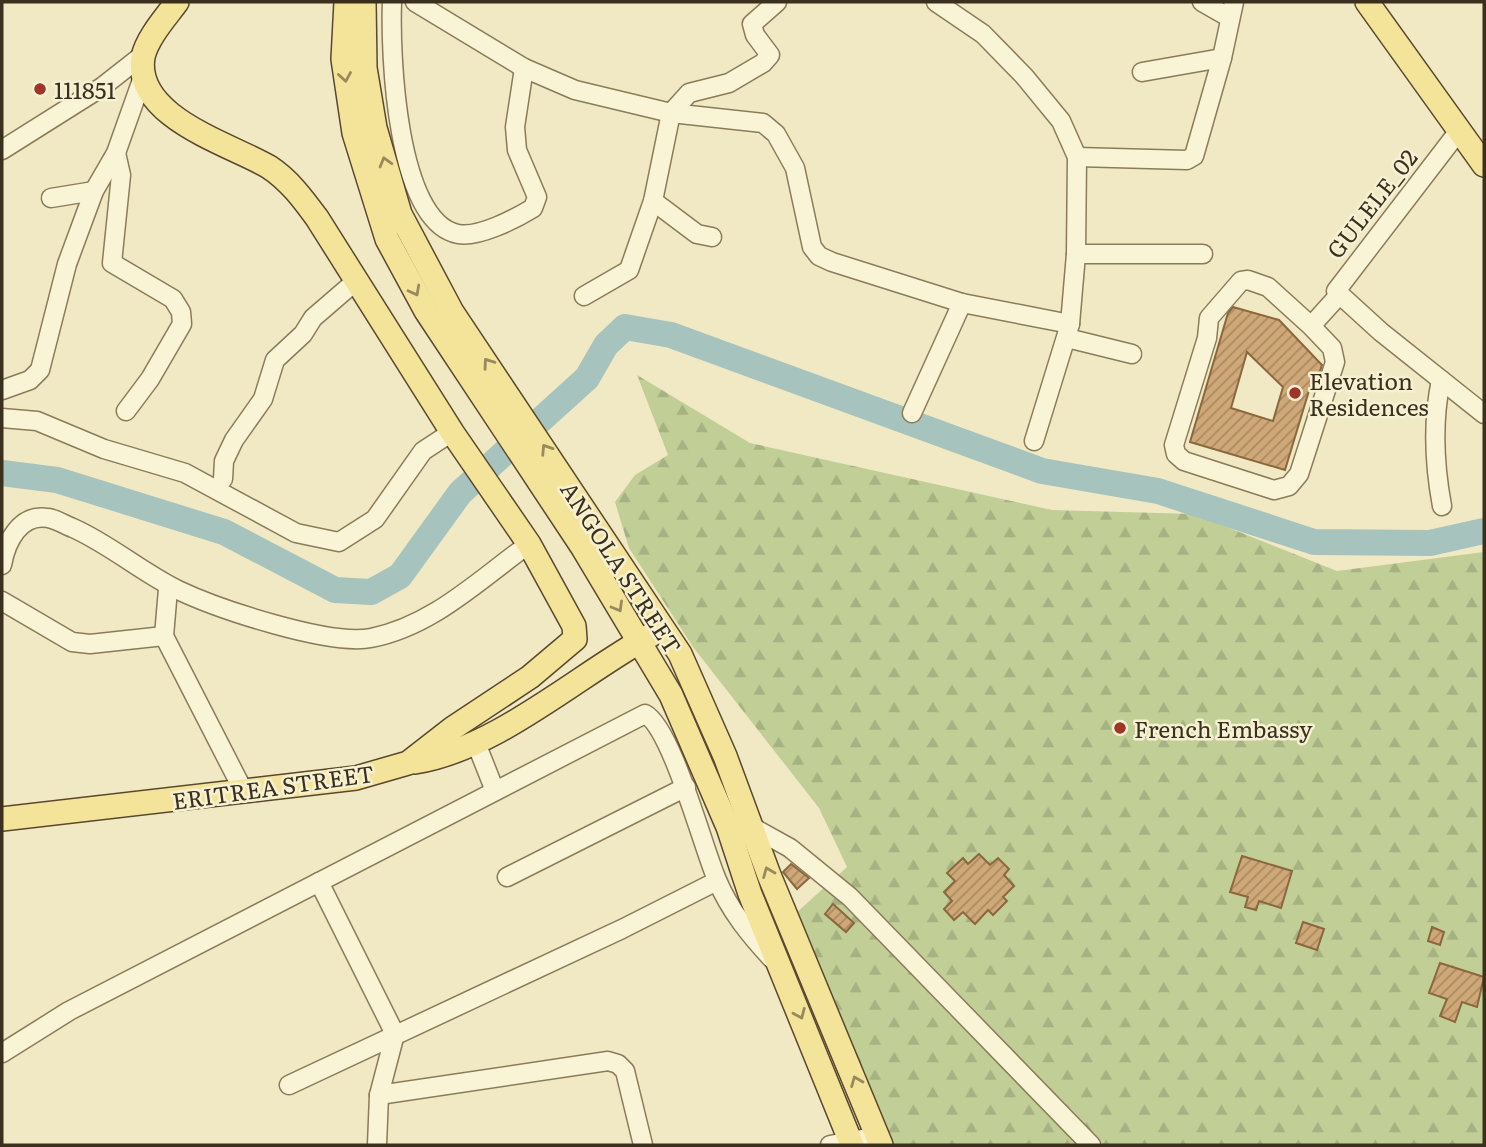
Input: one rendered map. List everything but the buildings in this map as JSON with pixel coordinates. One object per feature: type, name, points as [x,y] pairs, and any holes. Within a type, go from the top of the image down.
[{"type":"main road","points":[[177,2],[143,66],[166,110],[194,130],[271,169],[293,187],[317,218],[452,432],[529,544]]},
{"type":"main road","points":[[1367,2],[1484,165]]},
{"type":"main road","points":[[355,6],[343,59],[354,133],[387,240],[426,311],[476,390],[583,548],[671,695],[738,825],[750,894],[844,1144]]},
{"type":"main road","name":"ANGOLA STREET","points":[[355,6],[375,128],[400,214],[452,312],[680,654],[701,700],[738,825],[879,1141]]},
{"type":"main road","name":"ERITREA STREET","points":[[2,819],[356,778],[408,763],[453,728],[530,677],[575,639],[574,626],[529,544]]},
{"type":"main road","points":[[408,763],[434,759],[476,743],[662,629]]},
{"type":"street","points":[[392,2],[391,38],[398,118],[414,181],[431,218],[444,229],[460,235],[506,224],[533,208],[537,197],[517,150],[515,127],[524,68]]},
{"type":"street","points":[[415,2],[524,68],[575,90],[671,113],[763,123],[776,134],[794,168],[812,247],[819,256],[962,303],[1068,331],[1132,354]]},
{"type":"street","points":[[584,296],[629,270],[653,201],[671,113],[689,93],[729,83],[763,63],[770,55],[755,34],[752,24],[777,2]]},
{"type":"street","points":[[936,2],[983,34],[1024,76],[1061,121],[1077,157],[1076,254],[1068,331],[1034,441]]},
{"type":"street","points":[[1077,157],[1187,160],[1194,156],[1222,58],[1232,10],[1202,2]]},
{"type":"street","points":[[1142,72],[1222,58]]},
{"type":"street","points":[[2,150],[102,87],[143,66]]},
{"type":"street","points":[[2,390],[30,380],[40,370],[67,264],[94,191],[116,153],[143,66]]},
{"type":"street","name":"GULELE_02","points":[[1458,132],[1338,286],[1339,295],[1381,332],[1484,414]]},
{"type":"street","points":[[116,153],[121,176],[112,263],[173,299],[181,312],[182,324],[150,379],[126,411]]},
{"type":"street","points":[[51,198],[94,191]]},
{"type":"street","points":[[653,201],[697,234],[712,237]]},
{"type":"street","points":[[1076,254],[1203,254]]},
{"type":"street","points":[[223,480],[224,461],[234,440],[263,399],[275,360],[303,334],[313,318],[357,280]]},
{"type":"street","points":[[1248,280],[1268,287],[1311,327],[1332,348],[1335,362],[1299,474],[1289,486],[1274,490],[1184,461],[1176,454],[1174,445],[1204,351],[1209,318],[1241,281],[1248,280]]},
{"type":"street","points":[[1311,327],[1339,295]]},
{"type":"street","points":[[912,413],[962,303]]},
{"type":"street","points":[[1441,380],[1435,409],[1434,466],[1442,506]]},
{"type":"street","points":[[2,418],[37,421],[104,449],[185,473],[296,533],[339,542],[375,519],[423,450],[452,432]]},
{"type":"street","points":[[2,565],[13,533],[24,522],[48,518],[105,542],[177,589],[214,603],[335,639],[370,638],[407,627],[442,609],[529,544]]},
{"type":"street","points":[[168,589],[164,636],[244,792]]},
{"type":"street","points":[[2,601],[72,642],[90,644],[164,636]]},
{"type":"street","points":[[2,1053],[69,1011],[645,714],[656,724],[686,787],[717,881],[743,927],[780,968]]},
{"type":"street","points":[[476,743],[495,790]]},
{"type":"street","points":[[508,877],[686,787]]},
{"type":"street","points":[[738,825],[790,848],[850,897],[1091,1145]]},
{"type":"street","points":[[289,1085],[622,929],[717,881]]},
{"type":"street","points":[[319,882],[395,1034],[379,1095],[377,1145]]},
{"type":"street","points":[[379,1095],[608,1061],[618,1064],[625,1071],[643,1145]]},
{"type":"street","points":[[844,1144],[879,1141]]},
{"type":"green space","name":"French Embassy","points":[[637,375],[750,443],[1052,510],[1194,514],[1337,571],[1484,552],[1484,1145],[889,1145],[796,913],[847,867],[819,808],[693,647],[629,548],[615,502],[635,475],[668,455]]},
{"type":"waterway","points":[[2,473],[57,480],[224,532],[335,590],[371,592],[400,576],[460,493],[587,378],[606,345],[625,327],[671,335],[1042,471],[1158,491],[1314,542],[1430,543],[1484,531]]},
{"type":"place","name":"111851","points":[[40,89]]},
{"type":"place","name":"Elevation Residences","points":[[1295,393]]},
{"type":"place","name":"French Embassy","points":[[1120,728]]}]
